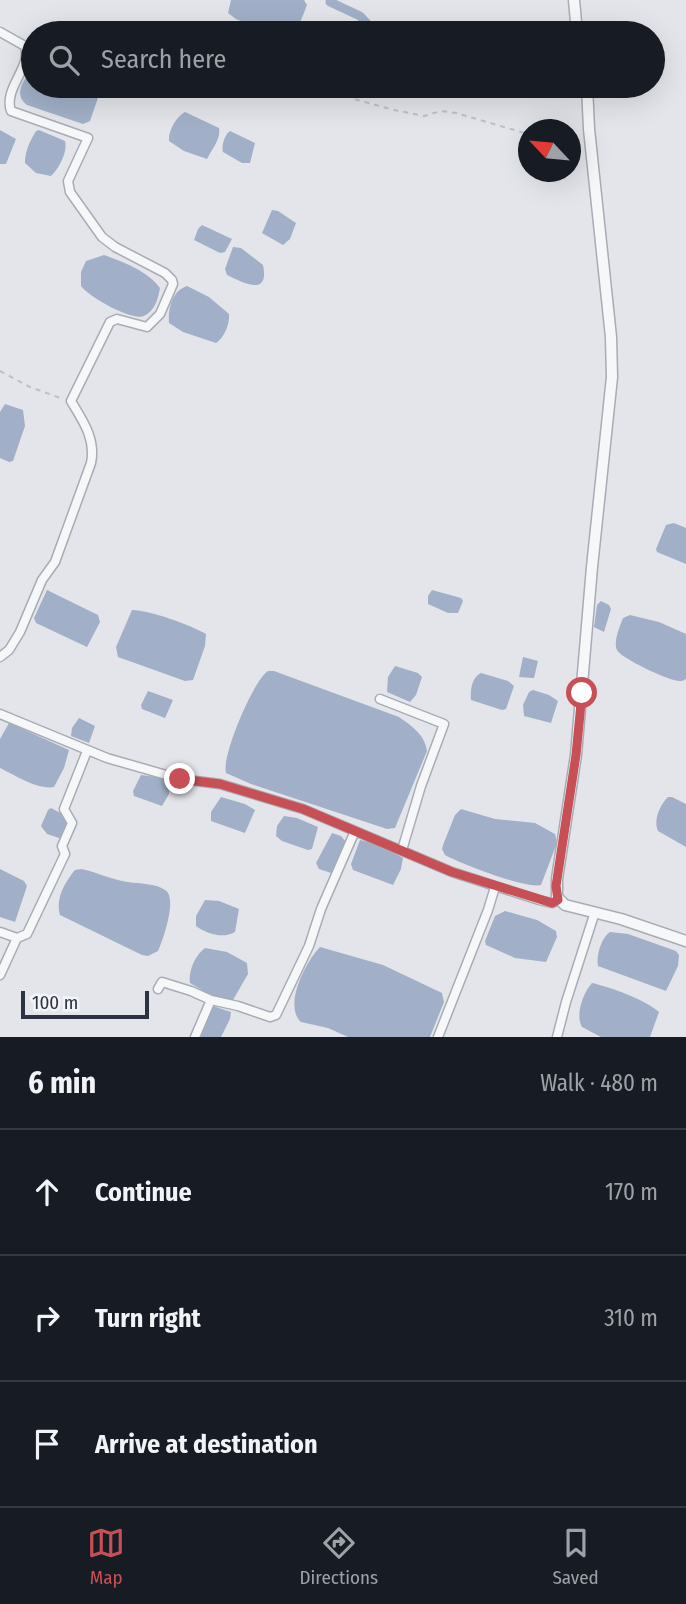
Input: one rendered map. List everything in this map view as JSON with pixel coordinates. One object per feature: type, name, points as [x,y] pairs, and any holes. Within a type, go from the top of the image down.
[{"type":"street","points":[[574,0],[576,21]]},
{"type":"street","points":[[0,32],[21,44]]},
{"type":"street","points":[[0,657],[9,650],[20,632],[42,580],[55,562],[91,463],[92,439],[71,401],[110,322],[117,319],[147,327],[160,314],[170,293],[172,280],[165,273],[115,247],[102,237],[70,192],[68,181],[88,138],[11,111],[10,98],[21,71]]},
{"type":"street","points":[[558,900],[556,886],[576,755],[612,377],[611,337],[588,98]]},
{"type":"street","points":[[380,699],[444,724],[421,786],[402,850]]},
{"type":"street","points":[[0,714],[87,751],[180,779],[220,784],[251,792],[303,809],[452,872],[495,887],[552,903],[558,900]]},
{"type":"street","points":[[0,932],[17,938],[27,934],[65,854],[62,846],[72,823],[64,809],[87,751]]},
{"type":"street","points":[[158,989],[162,982],[211,1000],[270,1017],[276,1015],[309,946],[321,909],[355,831]]},
{"type":"street","points":[[438,1037],[495,887]]},
{"type":"street","points":[[558,900],[686,941]]},
{"type":"street","points":[[557,1037],[596,912]]},
{"type":"street","points":[[0,975],[17,938]]},
{"type":"street","points":[[195,1037],[211,1000]]},
{"type":"path","points":[[353,98],[424,116],[441,111],[456,113],[518,131]]},
{"type":"path","points":[[0,371],[30,387],[71,401]]},
{"type":"water","points":[[231,0],[304,0],[307,5],[301,21],[240,21],[228,13]]},
{"type":"water","points":[[21,98],[98,98],[90,121],[83,124],[27,105]]},
{"type":"water","points":[[185,112],[219,128],[217,140],[207,159],[184,151],[169,141],[173,125]]},
{"type":"water","points":[[0,130],[16,139],[6,164],[0,164]]},
{"type":"water","points":[[39,130],[65,141],[62,160],[51,176],[36,173],[25,163],[30,142]]},
{"type":"water","points":[[230,131],[255,143],[250,163],[242,163],[223,152],[224,140]]},
{"type":"water","points":[[272,210],[296,223],[290,239],[283,245],[262,233]]},
{"type":"water","points":[[202,225],[232,239],[225,252],[220,253],[194,240]]},
{"type":"water","points":[[233,247],[241,248],[263,265],[264,275],[259,285],[247,284],[227,275],[225,269]]},
{"type":"water","points":[[104,255],[142,272],[160,288],[155,304],[148,314],[138,317],[120,312],[101,302],[81,286],[81,272],[86,261]]},
{"type":"water","points":[[187,286],[209,297],[229,314],[226,330],[216,343],[183,332],[169,323],[172,301],[182,288]]},
{"type":"water","points":[[5,404],[23,410],[25,426],[13,461],[9,462],[0,458],[0,412]]},
{"type":"water","points":[[674,523],[686,528],[686,564],[657,552],[656,549],[666,525]]},
{"type":"water","points":[[47,590],[98,615],[100,622],[87,647],[36,623],[34,618]]},
{"type":"water","points":[[432,590],[461,598],[463,601],[458,613],[448,613],[428,604],[428,596]]},
{"type":"water","points":[[601,601],[611,609],[604,632],[594,627],[597,605]]},
{"type":"water","points":[[132,610],[149,612],[206,634],[205,646],[193,680],[185,681],[118,657],[116,647]]},
{"type":"water","points":[[630,615],[659,622],[686,634],[686,679],[676,681],[620,654],[616,647],[616,638],[623,618]]},
{"type":"water","points":[[523,657],[538,661],[534,678],[519,677]]},
{"type":"water","points":[[395,666],[418,673],[422,677],[416,695],[410,702],[387,692],[388,677]]},
{"type":"water","points":[[268,671],[399,717],[421,736],[427,751],[395,828],[387,829],[251,784],[226,773],[228,751],[240,719],[255,688]]},
{"type":"water","points":[[481,673],[508,681],[514,686],[506,709],[471,700],[472,684]]},
{"type":"water","points":[[533,690],[558,701],[551,723],[524,716],[523,705],[529,692]]},
{"type":"water","points":[[148,691],[173,700],[165,718],[142,709],[141,705]]},
{"type":"water","points":[[79,718],[95,726],[89,743],[71,736],[72,728]]},
{"type":"water","points":[[9,723],[69,750],[64,768],[54,787],[33,784],[0,768],[0,739]]},
{"type":"water","points":[[141,775],[157,777],[170,783],[169,794],[162,806],[134,796],[133,791]]},
{"type":"water","points":[[221,797],[255,810],[245,833],[211,821],[211,812]]},
{"type":"water","points":[[668,797],[686,804],[686,847],[658,831],[658,813]]},
{"type":"water","points":[[51,808],[69,821],[62,839],[47,834],[41,826]]},
{"type":"water","points":[[461,809],[495,819],[535,823],[555,834],[557,843],[541,885],[508,880],[445,855],[443,845],[455,815]]},
{"type":"water","points":[[284,816],[318,827],[312,849],[282,841],[276,836],[277,826]]},
{"type":"water","points":[[332,833],[341,836],[346,842],[334,874],[319,869],[316,863]]},
{"type":"water","points":[[360,840],[380,845],[403,858],[393,885],[353,870],[351,864]]},
{"type":"water","points":[[0,869],[24,881],[27,886],[15,922],[0,917]]},
{"type":"water","points":[[81,869],[122,881],[152,885],[169,894],[170,909],[158,951],[148,956],[142,955],[60,915],[62,891],[75,870]]},
{"type":"water","points":[[205,900],[219,901],[239,909],[235,932],[215,935],[196,926],[196,916]]},
{"type":"water","points":[[505,911],[537,920],[556,931],[557,937],[546,962],[515,958],[486,945],[485,941],[495,916]]},
{"type":"water","points":[[610,932],[628,934],[676,951],[679,955],[678,966],[666,991],[598,966],[600,948]]},
{"type":"water","points":[[320,947],[383,965],[442,993],[444,1002],[430,1037],[348,1037],[328,1028],[301,1022],[294,1006],[295,995],[303,973]]},
{"type":"water","points":[[205,948],[227,952],[247,963],[248,974],[233,1000],[212,996],[190,983],[193,964]]},
{"type":"water","points":[[592,983],[646,1003],[659,1012],[650,1037],[601,1037],[582,1027],[579,1016],[581,1004]]},
{"type":"water","points":[[213,1006],[231,1012],[230,1019],[221,1037],[201,1037]]},
{"type":"waterway","points":[[330,2],[360,16],[365,21]]},
{"type":"route","points":[[180,779],[220,784],[303,809],[452,872],[552,903],[558,900],[556,886],[576,755],[582,693]]}]
